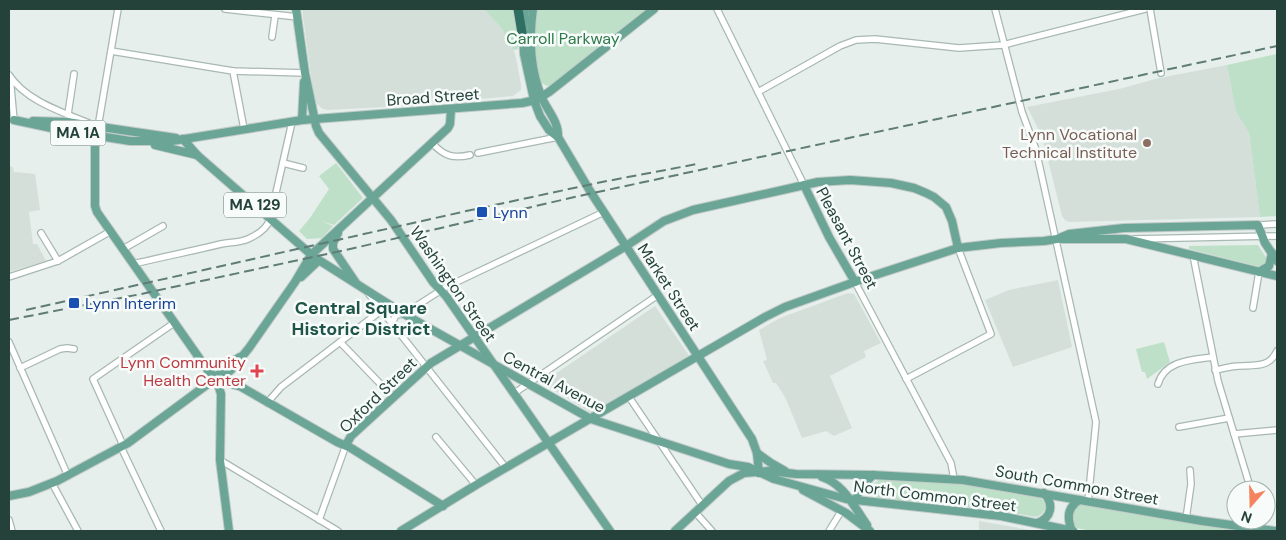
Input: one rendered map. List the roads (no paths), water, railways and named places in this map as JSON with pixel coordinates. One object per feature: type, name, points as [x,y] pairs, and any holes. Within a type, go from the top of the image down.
[{"type":"highway","points":[[518,9],[523,39]]},
{"type":"main road","name":"Washington Street","points":[[296,9],[305,73],[314,119],[320,135],[394,225],[610,531]]},
{"type":"main road","points":[[525,9],[523,39],[534,84]]},
{"type":"main road","points":[[533,9],[531,41],[534,84]]},
{"type":"main road","name":"Broad Street","points":[[11,119],[97,136],[143,142],[172,142],[302,120],[522,103],[537,99],[654,9]]},
{"type":"main road","name":"Washington Street","points":[[302,120],[305,73]]},
{"type":"main road","name":"Market Street","points":[[534,84],[537,99],[548,128],[558,137],[604,212],[752,439],[757,453],[759,472]]},
{"type":"main road","points":[[9,496],[29,492],[68,476],[122,446],[216,378],[222,369],[243,355],[295,282],[311,255],[450,125],[451,109]]},
{"type":"main road","name":"Broad Street","points":[[11,119],[67,122],[183,139]]},
{"type":"main road","points":[[98,127],[96,208],[123,250],[208,371],[216,378],[222,396],[220,460],[229,531]]},
{"type":"main road","points":[[183,139],[197,155]]},
{"type":"main road","name":"MA 129","points":[[143,142],[197,155],[318,261],[404,314]]},
{"type":"main road","name":"Oxford Street","points":[[346,445],[352,436],[426,367],[664,221],[693,210],[818,182],[850,180],[891,183],[914,188],[934,197],[946,207],[952,220],[958,248]]},
{"type":"main road","name":"Pleasant Street","points":[[804,185],[829,237],[855,282]]},
{"type":"main road","points":[[1057,239],[1070,234],[1124,228],[1258,225],[1261,236],[1277,261]]},
{"type":"main road","points":[[342,227],[334,240],[333,249],[363,289]]},
{"type":"main road","points":[[401,531],[476,485],[773,313],[855,282],[958,248],[1057,239],[1126,239],[1277,276]]},
{"type":"main road","points":[[1259,272],[1264,271],[1270,266],[1272,253]]},
{"type":"main road","points":[[295,282],[318,261]]},
{"type":"main road","name":"Central Avenue","points":[[404,314],[591,420],[729,464],[748,467],[759,472]]},
{"type":"main road","points":[[216,378],[228,379],[337,442],[346,445],[443,506]]},
{"type":"main road","points":[[757,453],[777,467],[796,474]]},
{"type":"main road","points":[[724,484],[732,471],[732,467],[729,464]]},
{"type":"main road","points":[[675,531],[724,484],[742,474],[759,472],[795,485],[842,510],[870,531]]},
{"type":"main road","name":"South Common Street","points":[[759,472],[954,479],[1226,525]]},
{"type":"main road","points":[[812,474],[837,484],[853,502],[870,531]]},
{"type":"main road","points":[[851,516],[853,502],[863,484],[873,475]]},
{"type":"main road","name":"North Common Street","points":[[795,485],[853,502],[995,515],[1072,531]]},
{"type":"main road","points":[[1037,523],[1047,517],[1051,510],[1050,500],[1044,493]]},
{"type":"main road","points":[[1072,531],[1068,513],[1072,505],[1079,500]]},
{"type":"main road","name":"South Common Street","points":[[1262,530],[1275,531]]},
{"type":"street","points":[[9,74],[18,87],[25,92],[98,127],[118,9]]},
{"type":"street","points":[[225,9],[298,18]]},
{"type":"street","name":"Pleasant Street","points":[[717,9],[804,185]]},
{"type":"street","points":[[995,9],[1022,112],[1036,150],[1096,422],[1088,502]]},
{"type":"street","points":[[758,92],[840,46],[856,40],[875,39],[959,48],[1004,45],[1145,9]]},
{"type":"street","points":[[1150,9],[1161,73]]},
{"type":"street","points":[[272,37],[275,16]]},
{"type":"street","points":[[111,51],[233,71],[305,73]]},
{"type":"street","points":[[233,71],[244,129]]},
{"type":"street","points":[[9,74],[11,119]]},
{"type":"street","points":[[68,114],[74,74]]},
{"type":"street","points":[[133,264],[246,240],[262,230],[270,219],[292,122]]},
{"type":"street","points":[[478,153],[558,137]]},
{"type":"street","points":[[432,143],[446,156],[470,155]]},
{"type":"street","points":[[283,163],[303,168]]},
{"type":"street","points":[[392,323],[396,315],[404,314],[440,290],[604,212]]},
{"type":"street","points":[[1258,225],[1277,224]]},
{"type":"street","points":[[123,250],[163,226]]},
{"type":"street","points":[[9,277],[58,260],[110,231]]},
{"type":"street","points":[[41,232],[58,260]]},
{"type":"street","points":[[1126,239],[1277,236]]},
{"type":"street","points":[[906,379],[991,334],[958,248]]},
{"type":"street","points":[[1193,255],[1215,370],[1248,480]]},
{"type":"street","points":[[1254,308],[1259,272]]},
{"type":"street","name":"Pleasant Street","points":[[855,282],[951,463],[954,479]]},
{"type":"street","points":[[363,289],[382,310],[506,468]]},
{"type":"street","points":[[513,394],[658,294]]},
{"type":"street","points":[[268,403],[281,387],[382,310]]},
{"type":"street","points":[[162,531],[93,379],[174,322]]},
{"type":"street","points":[[9,342],[68,476]]},
{"type":"street","points":[[340,342],[393,397]]},
{"type":"street","points":[[20,368],[60,349],[74,350]]},
{"type":"street","points":[[1215,370],[1238,366],[1263,365],[1272,359],[1277,351]]},
{"type":"street","points":[[1158,384],[1163,373],[1173,365],[1213,357]]},
{"type":"street","points":[[629,397],[702,505]]},
{"type":"street","points":[[1179,427],[1228,418]]},
{"type":"street","points":[[1234,434],[1277,430]]},
{"type":"street","points":[[436,437],[476,485]]},
{"type":"street","name":"Oxford Street","points":[[319,520],[346,445]]},
{"type":"street","points":[[220,460],[338,531]]},
{"type":"street","points":[[1186,519],[1190,470]]},
{"type":"street","points":[[52,482],[78,531]]},
{"type":"street","points":[[829,531],[842,510]]},
{"type":"street","points":[[695,512],[712,531]]},
{"type":"street","points":[[9,520],[12,531]]},
{"type":"railway","points":[[9,320],[350,249],[579,196],[1277,46]]},
{"type":"railway","points":[[26,310],[462,212],[697,164]]},
{"type":"place","name":"Lynn Vocational Technical Institute","points":[[1147,143]]},
{"type":"place","name":"Lynn","points":[[482,212]]},
{"type":"place","name":"Lynn Interim","points":[[74,303]]},
{"type":"place","name":"Lynn Community Health Center","points":[[257,371]]},
{"type":"district","name":"Central Square Historic District","points":[[361,318]]},
{"type":"park label","name":"Carroll Parkway","points":[[563,38]]}]
